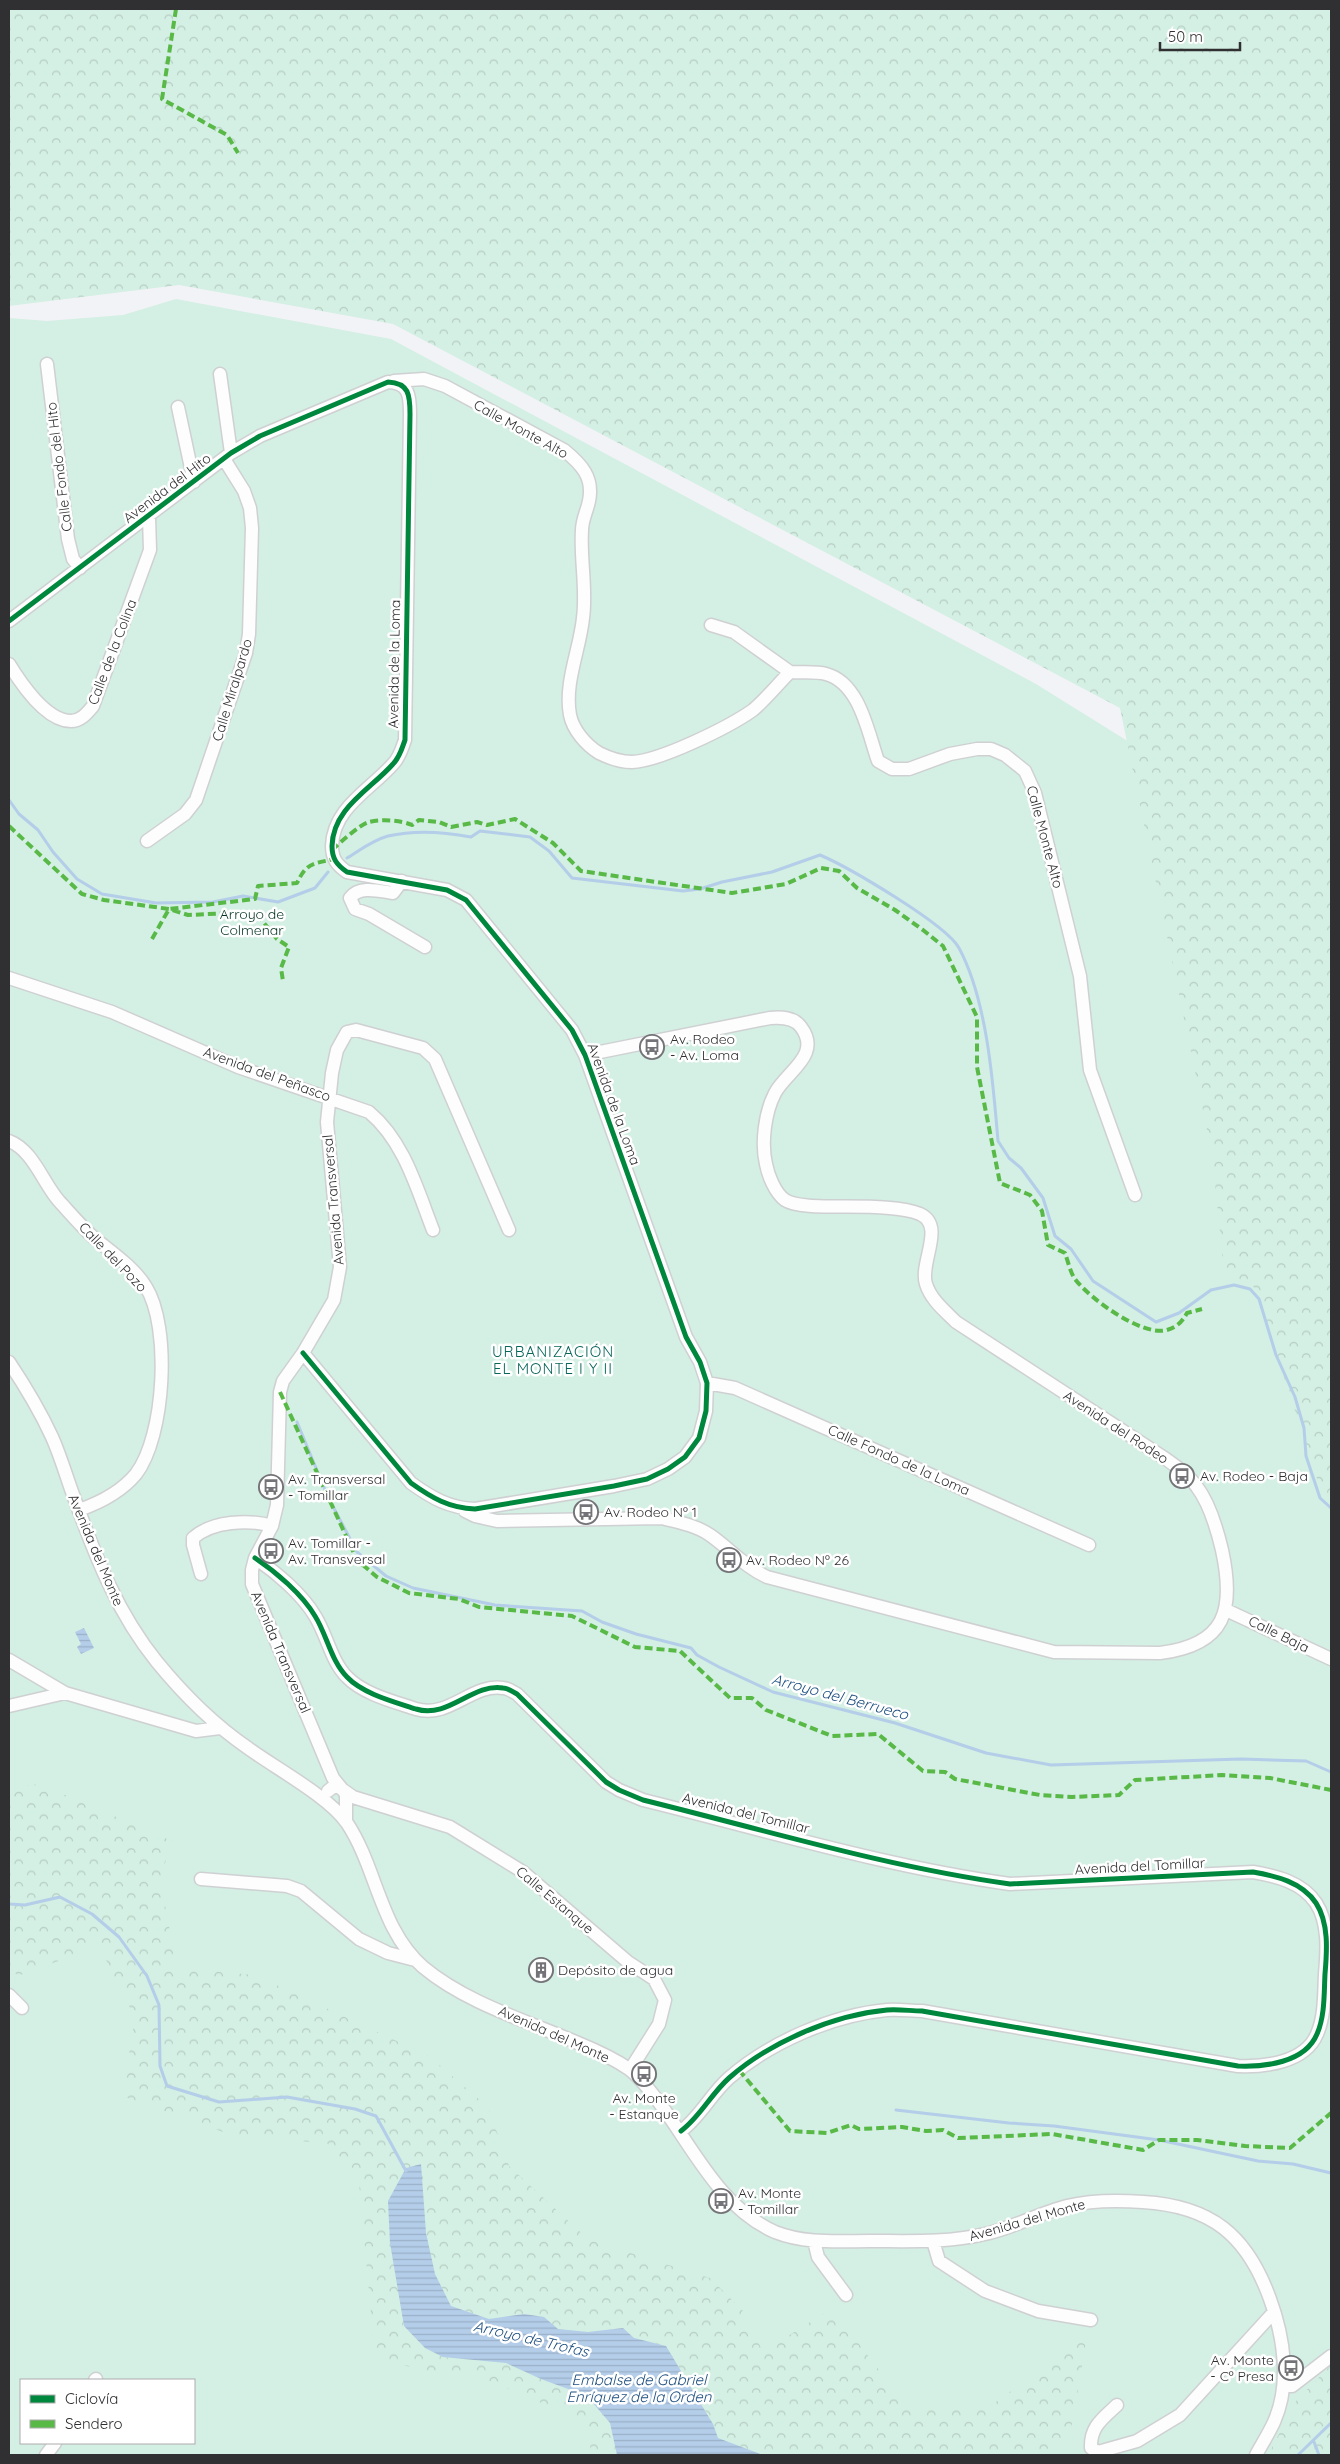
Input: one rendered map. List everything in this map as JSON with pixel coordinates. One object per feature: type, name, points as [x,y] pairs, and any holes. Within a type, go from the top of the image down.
[{"type":"street","name":"Calle Fondo del Hito","points":[[47,364],[68,539],[73,558],[80,568]]},
{"type":"street","name":"Avenida del Hito","points":[[220,374],[227,456]]},
{"type":"street","name":"Calle Monte Alto","points":[[388,382],[419,378],[445,386],[564,450],[579,462],[586,471],[590,484],[590,499],[582,529],[584,616],[568,697],[570,717],[580,736],[593,749],[611,759],[631,762],[652,759],[735,721],[754,709],[790,672],[826,674],[841,682],[854,697],[878,761],[892,769],[909,769],[950,754],[977,749],[991,749],[1005,755],[1025,771],[1035,793],[1080,976],[1090,1070],[1135,1195]]},
{"type":"street","points":[[388,382],[398,382],[409,393],[419,378]]},
{"type":"street","name":"Avenida del Hito","points":[[9,621],[150,517],[227,456],[260,436],[388,382]]},
{"type":"street","name":"Avenida de la Loma","points":[[303,1353],[411,1483],[432,1498],[460,1508],[475,1509],[614,1486],[647,1478],[668,1469],[685,1457],[699,1438],[706,1411],[707,1383],[700,1362],[686,1337],[585,1055],[572,1030],[466,900],[447,890],[347,872],[337,865],[332,850],[335,828],[341,816],[395,762],[404,740],[409,393]]},
{"type":"street","name":"Avenida del Hito","points":[[178,407],[194,482]]},
{"type":"street","name":"Calle Miralpardo","points":[[147,841],[185,814],[196,800],[246,653],[249,634],[252,528],[250,508],[227,456]]},
{"type":"street","name":"Calle de la Colina","points":[[9,664],[19,680],[44,708],[58,717],[70,721],[81,718],[93,706],[150,550],[150,517]]},
{"type":"street","points":[[711,625],[734,632],[790,672]]},
{"type":"street","points":[[402,881],[393,893],[361,890],[354,893],[350,898],[351,904],[355,909],[369,914],[425,947]]},
{"type":"street","name":"Avenida del Peñasco","points":[[9,978],[112,1012],[238,1067],[369,1112],[380,1121],[394,1138],[433,1230]]},
{"type":"street","name":"Avenida del Rodeo","points":[[460,1508],[475,1516],[497,1521],[661,1518],[686,1523],[709,1535],[742,1562],[767,1577],[1054,1652],[1160,1654],[1177,1651],[1194,1646],[1207,1638],[1217,1627],[1226,1610],[1228,1594],[1227,1575],[1219,1539],[1206,1500],[1197,1486],[1166,1459],[956,1322],[931,1296],[925,1282],[925,1268],[932,1232],[929,1221],[920,1214],[876,1206],[799,1205],[786,1201],[777,1192],[766,1163],[765,1137],[767,1114],[775,1093],[804,1058],[808,1045],[805,1032],[799,1023],[789,1018],[770,1018],[585,1055]]},
{"type":"street","name":"Avenida Transversal","points":[[342,1789],[333,1778],[252,1584],[252,1570],[255,1558],[272,1526],[277,1505],[280,1392],[283,1381],[303,1353],[334,1300],[340,1267],[327,1122],[337,1050],[343,1037],[350,1030],[423,1048],[435,1059],[508,1230]]},
{"type":"street","name":"Calle del Pozo","points":[[9,1141],[22,1148],[57,1199],[92,1236],[119,1258],[145,1285],[156,1306],[161,1330],[161,1383],[158,1410],[145,1458],[136,1473],[125,1485],[94,1505],[79,1510]]},
{"type":"street","name":"Avenida del Monte","points":[[9,1362],[28,1391],[53,1439],[113,1595],[133,1629],[187,1696],[220,1728],[330,1806],[346,1822],[401,1940],[415,1960],[448,1983],[490,2006],[603,2054],[630,2070],[648,2088],[727,2197],[748,2216],[775,2232],[814,2241],[933,2241],[990,2233],[1063,2206],[1093,2201],[1153,2202],[1187,2208],[1205,2214],[1237,2241],[1258,2271],[1274,2312],[1282,2353],[1284,2386],[1275,2421],[1256,2455]]},
{"type":"street","name":"Calle Fondo de la Loma","points":[[707,1383],[735,1388],[1089,1545]]},
{"type":"street","points":[[497,1505],[503,1518],[512,1520]]},
{"type":"street","points":[[201,1574],[193,1545],[193,1538],[200,1532],[226,1524],[260,1523],[272,1526]]},
{"type":"street","name":"Avenida del Tomillar","points":[[255,1558],[304,1602],[315,1617],[337,1662],[347,1677],[360,1686],[418,1709],[432,1712],[445,1709],[486,1690],[503,1688],[518,1694],[601,1777],[619,1790],[643,1800],[864,1854],[970,1878],[1002,1883],[1253,1872],[1274,1875],[1288,1880],[1316,1903],[1325,1930],[1329,1960],[1322,2020],[1317,2036],[1303,2051],[1272,2065],[1238,2066],[922,2011],[887,2010],[837,2020],[780,2042],[750,2061],[727,2080],[680,2131]]},
{"type":"street","name":"Calle Baja","points":[[1226,1610],[1331,1659]]},
{"type":"street","points":[[9,1660],[65,1693],[196,1731],[220,1728]]},
{"type":"street","points":[[9,1706],[65,1693]]},
{"type":"street","points":[[333,1778],[326,1798],[330,1806],[340,1808],[349,1800]]},
{"type":"street","points":[[308,1790],[328,1791],[336,1787],[342,1789]]},
{"type":"street","name":"Calle Estanque","points":[[342,1789],[349,1800],[450,1826],[523,1872],[628,1962],[654,1979],[665,2000],[659,2024],[630,2070]]},
{"type":"street","name":"Avenida del Monte","points":[[346,1822],[349,1800]]},
{"type":"street","points":[[201,1879],[287,1886],[301,1891],[360,1939],[388,1953],[415,1960]]},
{"type":"street","points":[[388,1953],[401,1940]]},
{"type":"street","points":[[9,1995],[22,2008]]},
{"type":"street","points":[[814,2241],[818,2257],[846,2295]]},
{"type":"street","points":[[933,2241],[939,2261],[985,2291],[1038,2310],[1091,2320]]},
{"type":"street","points":[[1117,2405],[1095,2426],[1091,2438],[1091,2448],[1098,2452],[1137,2441],[1180,2415],[1274,2312]]},
{"type":"street","points":[[1284,2386],[1292,2386],[1331,2356]]},
{"type":"street","points":[[46,2455],[54,2444]]},
{"type":"green space","points":[[9,9],[1331,9],[1331,1503],[1323,1497],[1255,1288],[1224,1271],[1212,1154],[1120,708],[393,324],[179,285],[9,306]]},
{"type":"green space","name":"Arroyo de Colmenar","points":[[176,299],[391,339],[1036,684],[1126,740],[1204,794],[1331,1004],[1331,2455],[9,2455],[9,318],[47,321],[123,315]]},
{"type":"green space","points":[[40,1784],[172,1841],[160,1879],[177,1968],[255,1975],[429,2056],[488,2107],[509,2166],[589,2240],[710,2278],[743,2311],[763,2352],[832,2308],[906,2406],[993,2404],[1087,2336],[1070,2437],[1036,2455],[763,2455],[718,2438],[713,2424],[666,2346],[634,2338],[623,2328],[588,2332],[558,2329],[544,2317],[524,2314],[489,2319],[451,2306],[435,2275],[426,2233],[424,2190],[399,2292],[404,2326],[443,2357],[506,2363],[541,2379],[587,2396],[610,2423],[618,2454],[589,2455],[592,2452],[581,2420],[474,2374],[438,2375],[375,2357],[359,2183],[327,2143],[237,2137],[122,2096],[135,2018],[99,1946],[18,1976],[9,1967],[9,1787]]},
{"type":"green space","points":[[1331,2365],[1331,2455],[1268,2455],[1296,2401]]},
{"type":"water","points":[[84,1628],[94,1648],[81,1654],[77,1647],[81,1644],[75,1632]]},
{"type":"water","name":"Embalse de Gabriel Enríquez de la Orden","points":[[421,2164],[426,2233],[435,2274],[451,2306],[489,2319],[524,2314],[544,2317],[558,2329],[588,2332],[623,2328],[634,2338],[666,2346],[713,2424],[718,2438],[763,2455],[617,2455],[610,2423],[587,2396],[541,2379],[506,2363],[443,2357],[425,2348],[404,2326],[390,2243],[388,2201],[406,2168]]},
{"type":"waterway","points":[[9,800],[19,814],[38,830],[53,852],[77,879],[102,894],[156,903],[213,902],[243,896],[278,902],[315,888],[328,872]]},
{"type":"waterway","points":[[347,858],[388,836],[430,832],[471,837],[480,831],[530,837],[549,851],[572,878],[683,891],[700,889],[722,882],[772,872],[820,855],[873,883],[917,911],[936,925],[959,948],[969,969],[987,1042],[998,1141],[1009,1158],[1021,1168],[1043,1198],[1055,1236],[1071,1249],[1093,1281],[1156,1322],[1179,1313],[1211,1290],[1234,1285],[1250,1289],[1259,1299],[1276,1355],[1295,1397],[1304,1428],[1306,1456],[1320,1498],[1331,1508]]},
{"type":"waterway","name":"Arroyo del Berrueco","points":[[297,1422],[328,1497],[357,1552],[386,1576],[413,1588],[495,1605],[582,1611],[602,1622],[636,1634],[691,1648],[697,1655],[719,1667],[773,1692],[895,1723],[986,1753],[1051,1765],[1241,1759],[1306,1761],[1331,1772]]},
{"type":"waterway","name":"Arroyo de Trofas","points":[[9,1904],[25,1905],[60,1897],[92,1914],[119,1937],[147,1976],[159,2005],[160,2066],[167,2086],[219,2102],[287,2097],[355,2109],[376,2116],[406,2171]]},
{"type":"waterway","points":[[896,2110],[1009,2123],[1054,2126],[1159,2140],[1258,2161],[1293,2164],[1331,2173]]},
{"type":"waterway","points":[[1298,2455],[1331,2423]]},
{"type":"waterway","points":[[1314,2442],[1319,2455]]},
{"type":"marked path","points":[[176,9],[162,99],[227,135],[238,153]]},
{"type":"marked path","points":[[332,850],[365,823],[374,821],[397,821],[412,825],[419,820],[439,822],[451,827],[477,822],[487,825],[515,819],[553,843],[581,871],[732,893],[786,884],[821,868],[839,871],[857,888],[895,910],[943,946],[977,1017],[977,1067],[1000,1183],[1030,1195],[1042,1211],[1048,1245],[1065,1253],[1075,1279],[1092,1296],[1117,1314],[1144,1328],[1156,1331],[1174,1327],[1181,1322],[1187,1313],[1202,1309]]},
{"type":"marked path","points":[[9,826],[82,894],[104,900],[169,909],[188,915],[233,913],[259,917],[277,939],[289,947],[281,968],[283,981]]},
{"type":"marked path","points":[[152,939],[169,909],[255,899],[258,886],[297,883],[304,871],[311,865],[334,859]]},
{"type":"marked path","points":[[280,1392],[357,1560],[377,1577],[409,1593],[459,1599],[479,1607],[572,1616],[635,1647],[680,1651],[730,1698],[752,1698],[766,1710],[832,1736],[878,1734],[923,1771],[945,1772],[955,1779],[1040,1795],[1072,1797],[1119,1795],[1135,1780],[1222,1775],[1270,1778],[1331,1790]]},
{"type":"marked path","points":[[739,2070],[790,2131],[827,2133],[851,2125],[859,2129],[902,2127],[926,2131],[943,2130],[958,2138],[1052,2134],[1143,2150],[1159,2140],[1197,2140],[1245,2146],[1290,2148],[1331,2113]]},
{"type":"cycle path","points":[[9,621],[231,453],[260,436],[388,382],[400,385],[407,391],[410,401],[410,414],[405,740],[401,752],[395,761],[354,800],[339,821],[334,833],[333,855],[338,864],[347,872],[447,890],[466,900],[572,1030],[585,1055],[686,1337],[700,1362],[707,1383],[706,1411],[699,1438],[685,1457],[668,1469],[647,1479],[475,1509],[457,1507],[441,1501],[411,1483],[303,1353]]},
{"type":"cycle path","points":[[255,1558],[280,1577],[310,1608],[342,1671],[354,1683],[370,1693],[416,1709],[428,1711],[439,1709],[492,1688],[509,1689],[517,1694],[606,1782],[619,1790],[643,1800],[872,1858],[964,1877],[1010,1884],[1253,1872],[1279,1878],[1296,1885],[1316,1903],[1323,1919],[1326,1937],[1326,1956],[1324,2004],[1320,2027],[1311,2044],[1294,2057],[1283,2061],[1260,2066],[1238,2066],[922,2011],[887,2010],[866,2013],[824,2024],[803,2032],[763,2053],[729,2078],[694,2119],[681,2131]]},
{"type":"place","name":"Av. Rodeo - Av. Loma","points":[[652,1047]]},
{"type":"place","name":"Av. Rodeo - Baja","points":[[1182,1476]]},
{"type":"place","name":"Av. Transversal - Tomillar","points":[[271,1487]]},
{"type":"place","name":"Av. Rodeo Nº 1","points":[[586,1512]]},
{"type":"place","name":"Av. Tomillar - Av. Transversal","points":[[271,1551]]},
{"type":"place","name":"Av. Rodeo Nº 26","points":[[729,1560]]},
{"type":"place","name":"Depósito de agua","points":[[541,1970]]},
{"type":"place","name":"Av. Monte - Estanque","points":[[644,2074]]},
{"type":"place","name":"Av. Monte - Tomillar","points":[[721,2201]]},
{"type":"place","name":"Av. Monte - Cº Presa","points":[[1291,2368]]},
{"type":"district","name":"URBANIZACIÓN EL MONTE I Y II","points":[[553,1360]]}]
